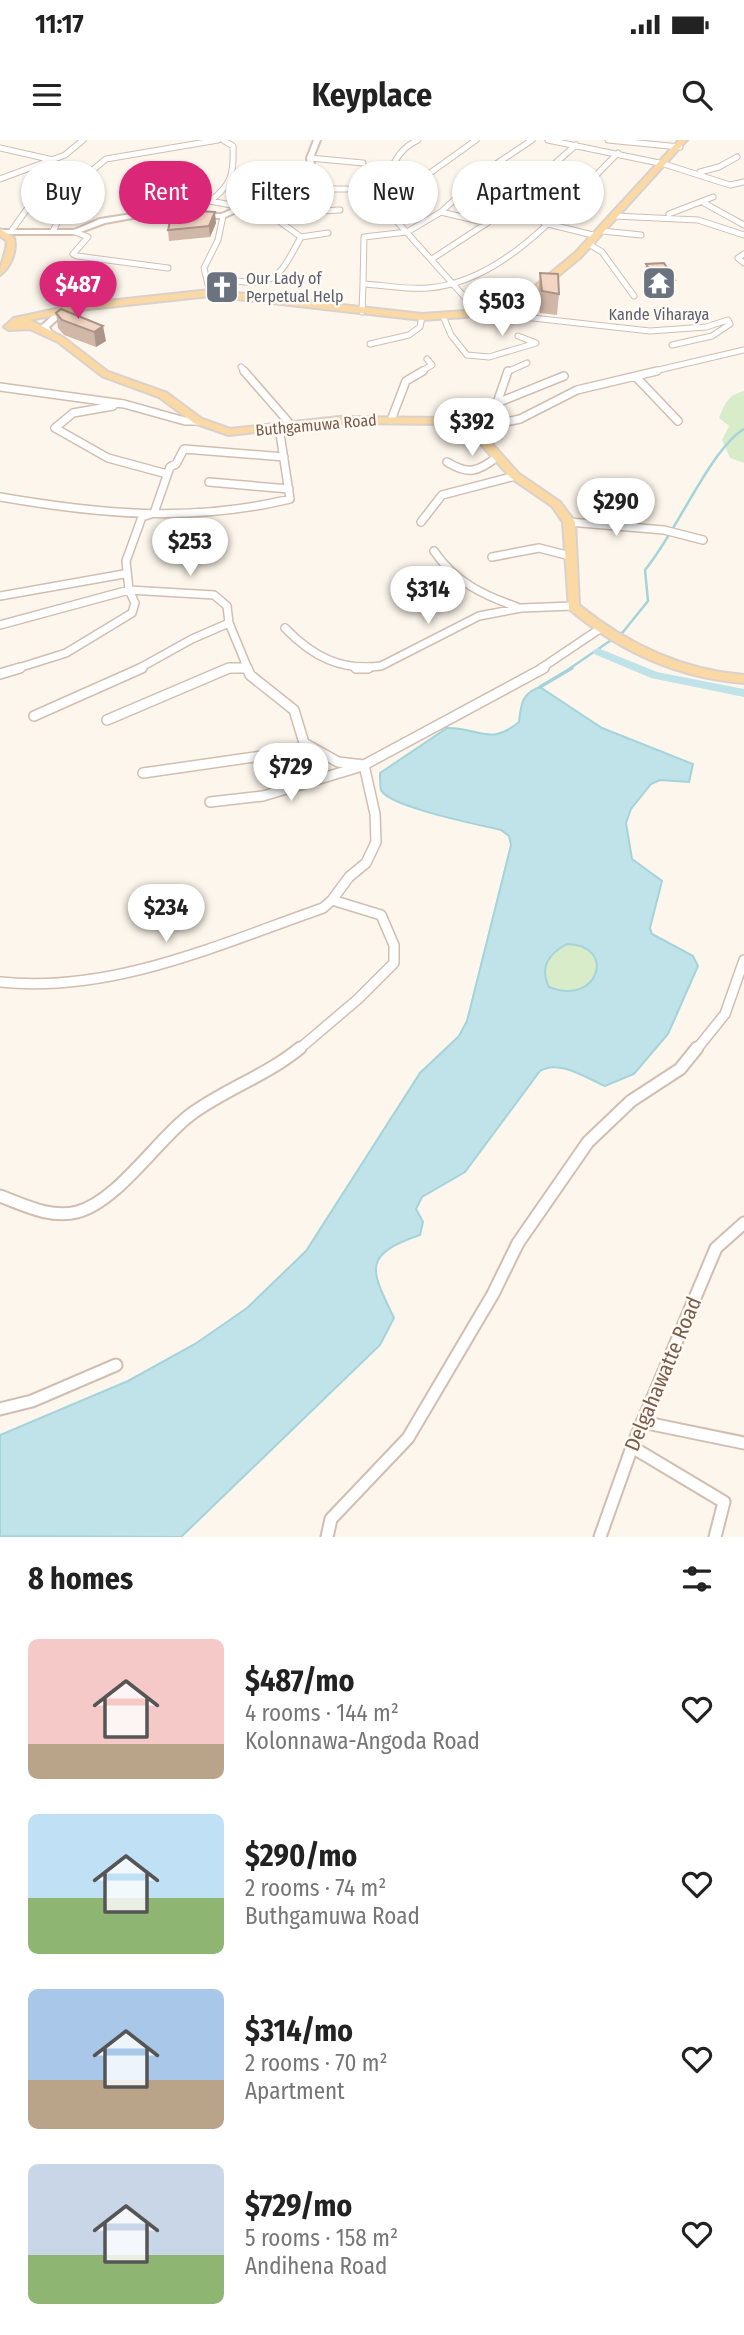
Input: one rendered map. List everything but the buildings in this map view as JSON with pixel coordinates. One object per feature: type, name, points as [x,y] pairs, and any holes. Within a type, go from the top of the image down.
[{"type":"main road","points":[[0,331],[93,306],[215,293],[422,317],[478,312],[527,295],[589,244],[681,143]]},
{"type":"main road","points":[[0,272],[11,251],[9,236],[1,232]]},
{"type":"main road","points":[[0,323],[21,325],[93,306]]},
{"type":"main road","name":"Buthgamuwa Road","points":[[21,325],[49,334],[104,374],[163,395],[198,421],[229,432],[291,425],[391,420],[452,421],[473,429]]},
{"type":"main road","name":"Buthgamuwa Road","points":[[21,325],[66,345]]},
{"type":"main road","points":[[473,429],[515,476],[556,504],[569,522],[573,606],[606,631],[692,673],[744,679]]},
{"type":"street","points":[[0,179],[65,155],[83,140]]},
{"type":"street","points":[[53,231],[78,182],[106,159],[220,140],[233,146],[233,161]]},
{"type":"street","points":[[310,161],[317,140]]},
{"type":"street","points":[[397,161],[404,140]]},
{"type":"street","points":[[402,149],[418,140]]},
{"type":"street","points":[[438,167],[476,140]]},
{"type":"street","points":[[362,312],[364,237],[373,233],[407,232],[441,212],[487,170],[532,140]]},
{"type":"street","points":[[548,140],[664,163],[730,185],[744,183]]},
{"type":"street","points":[[608,140],[681,143]]},
{"type":"street","points":[[557,161],[576,145]]},
{"type":"street","points":[[0,148],[53,160]]},
{"type":"street","points":[[604,166],[618,153]]},
{"type":"street","points":[[695,173],[719,167],[737,157]]},
{"type":"street","points":[[310,158],[348,162]]},
{"type":"street","points":[[226,190],[210,201],[226,204]]},
{"type":"street","points":[[334,190],[347,190]]},
{"type":"street","points":[[657,217],[704,203],[713,197]]},
{"type":"street","points":[[704,203],[744,225]]},
{"type":"street","points":[[334,210],[340,210]]},
{"type":"street","points":[[441,212],[452,215]]},
{"type":"street","points":[[75,232],[103,222],[138,215],[226,215]]},
{"type":"street","points":[[223,216],[218,240],[204,268],[215,293],[230,280],[265,284],[276,280],[301,237]]},
{"type":"street","points":[[615,216],[657,217],[719,224],[744,235]]},
{"type":"street","points":[[12,230],[21,217]]},
{"type":"street","points":[[283,224],[301,237],[328,233]]},
{"type":"street","points":[[400,224],[478,312],[500,318],[565,320],[650,331],[706,327],[728,320],[730,324],[712,336],[672,345]]},
{"type":"street","points":[[432,259],[485,224]]},
{"type":"street","points":[[363,284],[429,288],[454,282],[483,272],[508,257],[543,224]]},
{"type":"street","points":[[549,224],[599,234],[642,235]]},
{"type":"street","points":[[1,232],[75,232],[88,237],[73,254],[77,256],[168,268]]},
{"type":"street","points":[[589,244],[602,252],[634,296]]},
{"type":"street","points":[[744,254],[738,258],[744,263]]},
{"type":"street","points":[[443,316],[452,344],[464,357],[475,358],[536,343],[518,336]]},
{"type":"street","points":[[49,334],[45,326],[56,317]]},
{"type":"street","points":[[370,344],[409,335],[420,327],[422,317]]},
{"type":"street","points":[[473,429],[520,419],[577,390],[744,350]]},
{"type":"street","points":[[391,420],[406,381],[432,365],[427,359]]},
{"type":"street","points":[[487,426],[508,370],[527,363]]},
{"type":"street","points":[[241,367],[291,425]]},
{"type":"street","points":[[497,403],[564,376]]},
{"type":"street","points":[[636,377],[678,421]]},
{"type":"street","points":[[0,387],[124,404],[185,421],[198,421]]},
{"type":"street","points":[[124,404],[73,412],[59,420],[55,428],[107,457],[145,471],[167,474]]},
{"type":"street","points":[[0,497],[142,517],[214,515],[253,510],[290,499],[279,427]]},
{"type":"street","points":[[0,674],[66,653],[132,613],[135,603],[124,574],[125,554],[142,517],[154,513],[167,474],[184,449],[284,457]]},
{"type":"street","points":[[447,462],[463,473],[470,473],[497,457]]},
{"type":"street","points":[[421,522],[442,495],[468,486],[515,476]]},
{"type":"street","points":[[209,482],[289,489]]},
{"type":"street","points":[[569,522],[664,530],[703,540]]},
{"type":"street","points":[[492,557],[539,548],[570,556]]},
{"type":"street","points":[[434,551],[444,569],[458,582],[493,599],[521,608]]},
{"type":"street","points":[[0,596],[124,574]]},
{"type":"street","points":[[0,625],[129,590],[214,595],[227,606],[229,623],[250,675],[294,710],[304,743],[310,749],[338,762],[364,765]]},
{"type":"street","points":[[285,628],[304,650],[323,661],[370,668],[480,617],[521,608],[573,606]]},
{"type":"street","points":[[34,716],[125,677],[192,639],[229,623]]},
{"type":"street","points":[[210,802],[263,796],[364,765],[606,631]]},
{"type":"street","points":[[107,720],[229,668],[246,668]]},
{"type":"street","points":[[144,773],[310,749]]},
{"type":"street","points":[[0,982],[38,987],[99,980],[234,939],[323,908],[349,877],[366,863],[376,842],[375,814],[364,765]]},
{"type":"street","points":[[0,1196],[47,1213],[76,1213],[98,1205],[190,1115],[281,1064],[358,999],[394,963],[394,945],[381,915],[332,900]]},
{"type":"street","points":[[327,1537],[331,1519],[408,1438],[493,1294],[518,1243],[588,1142],[631,1101],[680,1069],[725,1014],[744,960]]},
{"type":"street","name":"Delgahawatte Road","points":[[600,1537],[642,1422],[716,1248],[741,1227]]},
{"type":"street","points":[[0,1409],[32,1401],[116,1365]]},
{"type":"street","points":[[642,1422],[744,1443]]},
{"type":"street","points":[[632,1447],[724,1502],[715,1537]]},
{"type":"green space","points":[[744,391],[744,463],[730,458],[722,440],[729,426],[719,418],[728,400]]},
{"type":"green space","points":[[567,944],[583,947],[592,954],[596,973],[590,982],[580,989],[566,991],[549,987],[545,967],[550,956]]},
{"type":"water","points":[[540,687],[602,728],[693,764],[689,782],[660,780],[651,784],[631,809],[626,823],[632,859],[662,881],[650,928],[652,934],[693,956],[698,966],[668,1034],[634,1074],[605,1086],[564,1068],[547,1068],[540,1071],[465,1172],[422,1197],[416,1209],[423,1222],[420,1235],[401,1242],[380,1257],[376,1266],[377,1276],[394,1318],[380,1345],[181,1537],[0,1536],[0,1435],[128,1381],[195,1344],[247,1308],[306,1251],[420,1073],[459,1036],[467,1021],[511,845],[509,836],[501,830],[400,803],[381,790],[380,773],[447,728],[491,735],[509,729],[519,722],[524,700],[534,689]],"holes":[[[567,944],[583,947],[592,954],[596,963],[596,973],[590,982],[580,989],[566,991],[549,987],[545,973],[551,956]]]},
{"type":"waterway","points":[[569,669],[623,632],[648,601],[645,570],[719,454],[744,429]]},
{"type":"waterway","points":[[598,652],[655,675],[744,693]]},
{"type":"waterway","points":[[540,687],[572,668]]},
{"type":"place","name":"Kande Viharaya","points":[[659,283]]},
{"type":"place","name":"Our Lady of Perpetual Help","points":[[222,287]]}]
